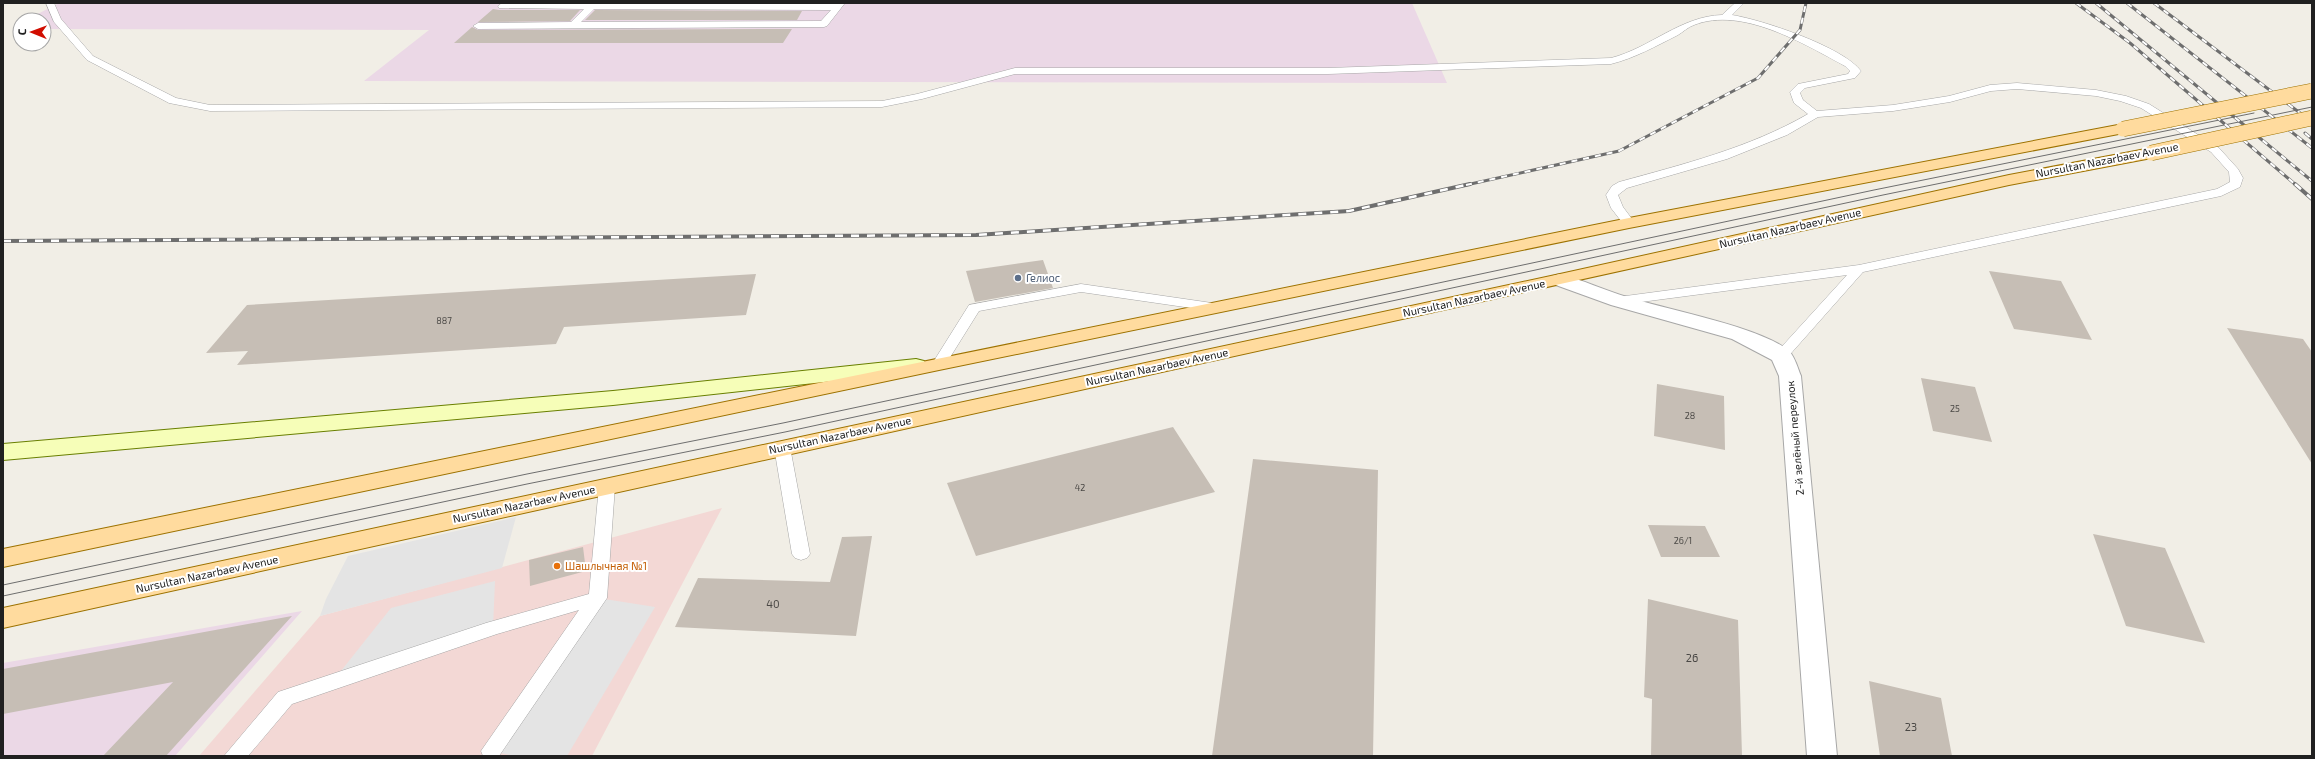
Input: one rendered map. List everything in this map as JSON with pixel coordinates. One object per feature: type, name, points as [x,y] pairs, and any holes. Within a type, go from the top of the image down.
[{"type":"main road","points":[[3,558],[939,364],[1629,224],[2123,129],[2312,90]]},
{"type":"main road","name":"Nursultan Nazarbaev Avenue","points":[[3,618],[1560,280],[2009,180],[2151,153],[2312,118]]},
{"type":"main road","points":[[3,452],[613,398],[939,364]]},
{"type":"street","points":[[1560,280],[1618,301],[1739,335],[1760,344],[1781,356]]},
{"type":"street","name":"2-й зелёный переулок","points":[[1781,356],[1790,376],[1822,756]]},
{"type":"lane","points":[[50,3],[57,20],[90,58],[173,101],[210,108],[761,106],[882,104],[918,97],[1015,71],[1328,71],[1604,62],[1627,57],[1673,34],[1690,23],[1708,18],[1746,20],[1775,28],[1849,64],[1856,71],[1852,76],[1802,86],[1794,92]]},
{"type":"lane","points":[[1724,18],[1740,3]]},
{"type":"lane","points":[[502,6],[592,6],[629,4],[840,5]]},
{"type":"lane","points":[[478,26],[824,24],[840,5]]},
{"type":"lane","points":[[573,25],[592,6]]},
{"type":"lane","points":[[1618,301],[1859,269],[2221,192],[2236,184],[2237,178],[2226,160],[2215,150],[2145,106],[2122,98],[2096,93],[2052,88],[2001,86],[1950,99],[1892,108],[1815,114],[1783,133],[1723,157],[1623,185],[1616,189],[1612,195],[1617,208],[1629,224]]},
{"type":"lane","points":[[1794,92],[1813,95]]},
{"type":"lane","points":[[1794,92],[1798,101],[1815,114]]},
{"type":"lane","points":[[1781,356],[1859,269]]},
{"type":"lane","points":[[939,364],[974,308],[1081,288],[1219,308]]},
{"type":"lane","points":[[782,448],[801,554]]},
{"type":"lane","points":[[490,751],[598,598],[608,486]]},
{"type":"lane","points":[[235,756],[285,698],[494,628],[598,598]]},
{"type":"shaded area","points":[[59,3],[1412,3],[1447,83],[364,81],[429,30],[52,29],[52,12],[42,12]]},
{"type":"shaded area","points":[[722,508],[592,756],[199,756],[320,616]]},
{"type":"shaded area","points":[[516,517],[502,568],[320,616],[326,599],[348,556]]},
{"type":"shaded area","points":[[495,581],[493,628],[333,681],[391,608]]},
{"type":"shaded area","points":[[598,598],[655,607],[567,756],[515,756],[491,751]]},
{"type":"shaded area","points":[[302,611],[175,756],[3,756],[3,663]]},
{"type":"building","points":[[493,9],[580,10],[570,21],[478,22]]},
{"type":"building","points":[[595,10],[802,11],[797,20],[585,20]]},
{"type":"building","points":[[472,27],[478,30],[792,29],[783,43],[454,43]]},
{"type":"building","points":[[1043,260],[1053,288],[975,302],[966,271]]},
{"type":"building","points":[[1989,271],[2061,281],[2092,340],[2014,329]]},
{"type":"building","points":[[756,274],[746,315],[564,327],[556,344],[237,365],[248,351],[206,353],[247,305]]},
{"type":"building","points":[[2227,328],[2303,339],[2312,352],[2312,464]]},
{"type":"building","points":[[1921,378],[1975,387],[1992,442],[1933,431]]},
{"type":"building","points":[[1657,384],[1724,396],[1725,450],[1654,436]]},
{"type":"building","points":[[1173,427],[1215,492],[976,556],[947,483]]},
{"type":"building","points":[[1253,459],[1378,470],[1373,756],[1212,756]]},
{"type":"building","points":[[1648,525],[1705,526],[1720,557],[1661,557]]},
{"type":"building","points":[[2093,534],[2165,548],[2205,643],[2126,626]]},
{"type":"building","points":[[872,536],[856,636],[675,627],[698,578],[830,582],[842,537]]},
{"type":"building","name":"Шашлычная №1","points":[[583,547],[586,571],[530,586],[529,560]]},
{"type":"building","points":[[1648,599],[1738,620],[1742,756],[1651,756],[1652,699],[1644,697]]},
{"type":"building","points":[[292,616],[166,756],[103,756],[173,682],[3,714],[3,669]]},
{"type":"building","points":[[1869,681],[1941,698],[1952,756],[1880,756]]},
{"type":"tram line","points":[[3,596],[527,484],[785,432],[1883,195],[2312,107]]},
{"type":"tram line","points":[[3,585],[527,474],[783,423],[1874,190],[2254,113]]},
{"type":"railway","points":[[1466,185],[1619,151],[1758,78],[1800,30],[1806,3]]},
{"type":"railway","points":[[2076,3],[2130,43],[2296,185]]},
{"type":"railway","points":[[2096,3],[2312,181]]},
{"type":"railway","points":[[2127,3],[2312,148]]},
{"type":"railway","points":[[2154,3],[2312,122]]},
{"type":"railway","points":[[2305,133],[2312,139]]},
{"type":"railway","points":[[3,241],[976,235],[1349,211],[1470,184]]},
{"type":"railway","points":[[2295,184],[2312,199]]},
{"type":"place","name":"Гелиос","points":[[1018,278]]},
{"type":"place","name":"Шашлычная №1","points":[[557,566]]}]
